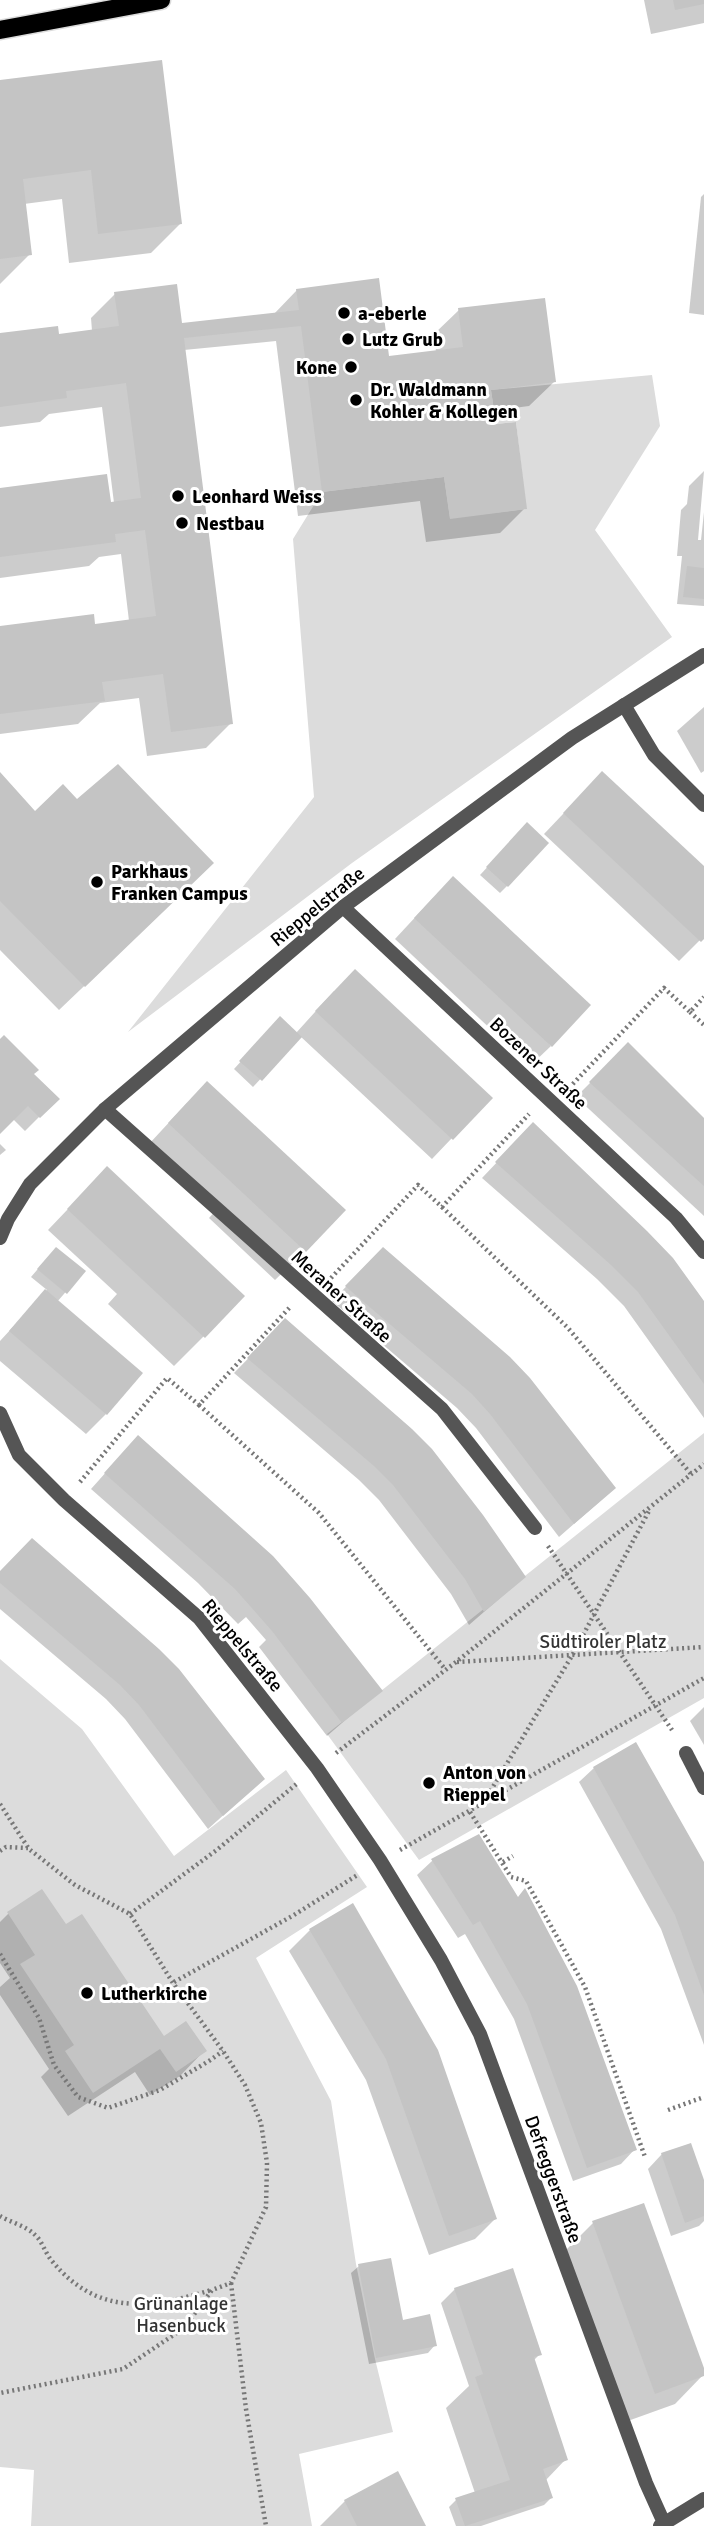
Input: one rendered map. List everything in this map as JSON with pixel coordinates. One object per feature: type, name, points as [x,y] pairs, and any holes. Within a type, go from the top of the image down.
[{"type":"main road","points":[[0,30],[161,0]]},
{"type":"street","name":"Rieppelstraße","points":[[0,1237],[30,1184],[105,1109],[343,907],[572,738],[704,655]]},
{"type":"street","points":[[624,705],[654,755],[704,805]]},
{"type":"street","name":"Bozener Straße","points":[[343,907],[676,1218],[704,1252]]},
{"type":"street","name":"Meraner Straße","points":[[105,1109],[442,1409],[535,1528]]},
{"type":"street","name":"Rieppelstraße","points":[[0,1413],[19,1455],[64,1500],[199,1618],[317,1768],[380,1860]]},
{"type":"street","points":[[686,1753],[704,1788]]},
{"type":"street","name":"Defreggerstraße","points":[[380,1860],[441,1960],[480,2034],[662,2525]]},
{"type":"street","points":[[662,2525],[704,2499]]},
{"type":"path","points":[[442,1207],[664,988],[704,1025]]},
{"type":"path","points":[[690,1012],[704,997]]},
{"type":"path","points":[[199,1405],[418,1185],[568,1328],[691,1474]]},
{"type":"path","points":[[64,1500],[167,1378],[318,1513],[445,1669]]},
{"type":"path","points":[[130,1914],[218,1849],[703,1465]]},
{"type":"path","points":[[481,1806],[573,1654],[652,1505]]},
{"type":"path","points":[[535,1528],[568,1572],[686,1753]]},
{"type":"path","points":[[456,1662],[704,1647]]},
{"type":"path","points":[[173,1983],[294,1915],[380,1860],[481,1806],[704,1678]]},
{"type":"path","points":[[0,1804],[29,1849],[75,1885],[130,1914],[173,1983],[223,2050],[245,2085],[261,2123],[267,2163],[266,2207],[231,2283],[246,2409],[266,2526]]},
{"type":"path","points":[[470,1812],[511,1877],[526,1881],[585,1987],[645,2157]]},
{"type":"path","points":[[0,1851],[6,1847],[29,1849]]},
{"type":"path","points":[[503,1862],[513,1856]]},
{"type":"path","points":[[0,1954],[39,2018],[54,2065],[78,2097],[108,2108],[160,2090],[223,2050]]},
{"type":"path","points":[[668,2110],[704,2097]]},
{"type":"path","points":[[0,2217],[34,2234],[51,2260],[76,2286],[105,2299],[136,2305],[173,2302],[231,2283]]},
{"type":"path","points":[[0,2393],[123,2369],[184,2328],[212,2290]]},
{"type":"green space","points":[[652,375],[660,426],[595,530],[672,637],[352,863],[128,1032],[314,797],[293,539],[322,492],[444,477],[450,518],[526,509],[516,422],[496,424],[491,390]]},
{"type":"green space","name":"Südtiroler Platz","points":[[704,1433],[704,1698],[419,1860],[327,1734]]},
{"type":"green space","name":"Grünanlage Hasenbuck","points":[[0,1659],[82,1729],[174,1856],[286,1770],[367,1887],[256,1958],[331,2101],[356,2264],[393,2432],[299,2454],[312,2526],[31,2526],[34,2470],[0,2467]]},
{"type":"building","points":[[673,0],[704,0],[704,4],[675,10]]},
{"type":"building","points":[[162,60],[182,224],[98,234],[91,170],[23,179],[32,255],[0,259],[0,80]]},
{"type":"building","points":[[379,278],[389,356],[463,347],[458,308],[545,298],[556,382],[491,390],[496,424],[516,422],[527,509],[450,519],[444,477],[322,492],[301,326],[184,338],[233,724],[171,732],[163,674],[102,682],[105,701],[0,714],[0,626],[94,614],[95,624],[156,616],[145,530],[115,534],[116,542],[0,557],[0,488],[107,474],[111,502],[141,498],[126,383],[66,391],[67,398],[0,407],[0,333],[58,326],[59,334],[119,326],[114,292],[177,284],[182,323],[299,310],[296,289]]},
{"type":"building","points":[[687,566],[704,568],[704,599],[683,597]]},
{"type":"building","name":"Parkhaus Franken Campus","points":[[118,764],[214,863],[85,987],[0,901],[0,772],[35,811],[63,784],[77,799]]},
{"type":"building","points":[[602,771],[704,866],[704,939],[701,942],[563,813]]},
{"type":"building","points":[[527,822],[549,843],[508,887],[486,867]]},
{"type":"building","points":[[453,876],[591,1005],[552,1047],[414,918]]},
{"type":"building","points":[[355,969],[493,1098],[453,1140],[315,1011]]},
{"type":"building","points":[[280,1016],[302,1037],[262,1081],[239,1061]]},
{"type":"building","points":[[4,1035],[39,1070],[34,1074],[60,1099],[40,1118],[28,1106],[0,1134],[0,1039]]},
{"type":"building","points":[[628,1042],[704,1118],[704,1186],[589,1082]]},
{"type":"building","points":[[207,1081],[346,1210],[306,1252],[168,1123]]},
{"type":"building","points":[[533,1122],[673,1258],[704,1301],[704,1384],[638,1292],[495,1162]]},
{"type":"building","points":[[107,1166],[245,1296],[205,1338],[67,1209]]},
{"type":"building","points":[[56,1247],[86,1271],[67,1294],[37,1269]]},
{"type":"building","points":[[383,1247],[510,1357],[530,1378],[616,1488],[574,1524],[472,1394],[345,1286]]},
{"type":"building","points":[[45,1289],[143,1373],[107,1415],[9,1331]]},
{"type":"building","points":[[285,1318],[432,1449],[526,1577],[484,1612],[465,1579],[393,1485],[247,1358]]},
{"type":"building","points":[[138,1435],[273,1556],[310,1598],[383,1691],[342,1723],[272,1631],[235,1589],[104,1473]]},
{"type":"building","points":[[32,1538],[179,1669],[265,1779],[223,1816],[139,1705],[120,1685],[0,1583],[0,1571]]},
{"type":"building","points":[[636,1742],[704,1862],[704,1995],[675,1915],[593,1767]]},
{"type":"building","points":[[479,1834],[518,1897],[525,1888],[577,1986],[637,2150],[587,2168],[527,2004],[480,1921],[473,1925],[431,1859]]},
{"type":"building","name":"Lutherkirche","points":[[42,1889],[66,1924],[82,1914],[164,2036],[186,2021],[207,2051],[176,2072],[160,2049],[93,2093],[65,2051],[74,2045],[20,1964],[35,1955],[7,1912]]},
{"type":"building","points":[[353,1903],[438,2050],[497,2219],[449,2236],[386,2059],[309,1929]]},
{"type":"building","points":[[691,2143],[704,2180],[704,2216],[685,2223],[661,2153]]},
{"type":"building","points":[[644,2203],[704,2368],[704,2376],[655,2394],[592,2221]]},
{"type":"building","points":[[391,2258],[403,2320],[430,2314],[437,2346],[376,2358],[358,2264]]},
{"type":"building","points":[[513,2268],[542,2355],[534,2357],[568,2460],[543,2469],[553,2498],[465,2526],[455,2498],[510,2480],[475,2377],[483,2374],[454,2288]]},
{"type":"building","points":[[398,2471],[426,2526],[357,2526],[344,2500]]},
{"type":"place","name":"a-eberle","points":[[344,313]]},
{"type":"place","name":"Lutz Grub","points":[[348,339]]},
{"type":"place","name":"Kone","points":[[351,367]]},
{"type":"place","name":"Dr. Waldmann Kohler & Kollegen","points":[[356,400]]},
{"type":"place","name":"Leonhard Weiss","points":[[178,496]]},
{"type":"place","name":"Nestbau","points":[[182,523]]},
{"type":"place","name":"Parkhaus Franken Campus","points":[[97,882]]},
{"type":"place","name":"Anton von Rieppel","points":[[429,1783]]},
{"type":"place","name":"Lutherkirche","points":[[87,1993]]}]
